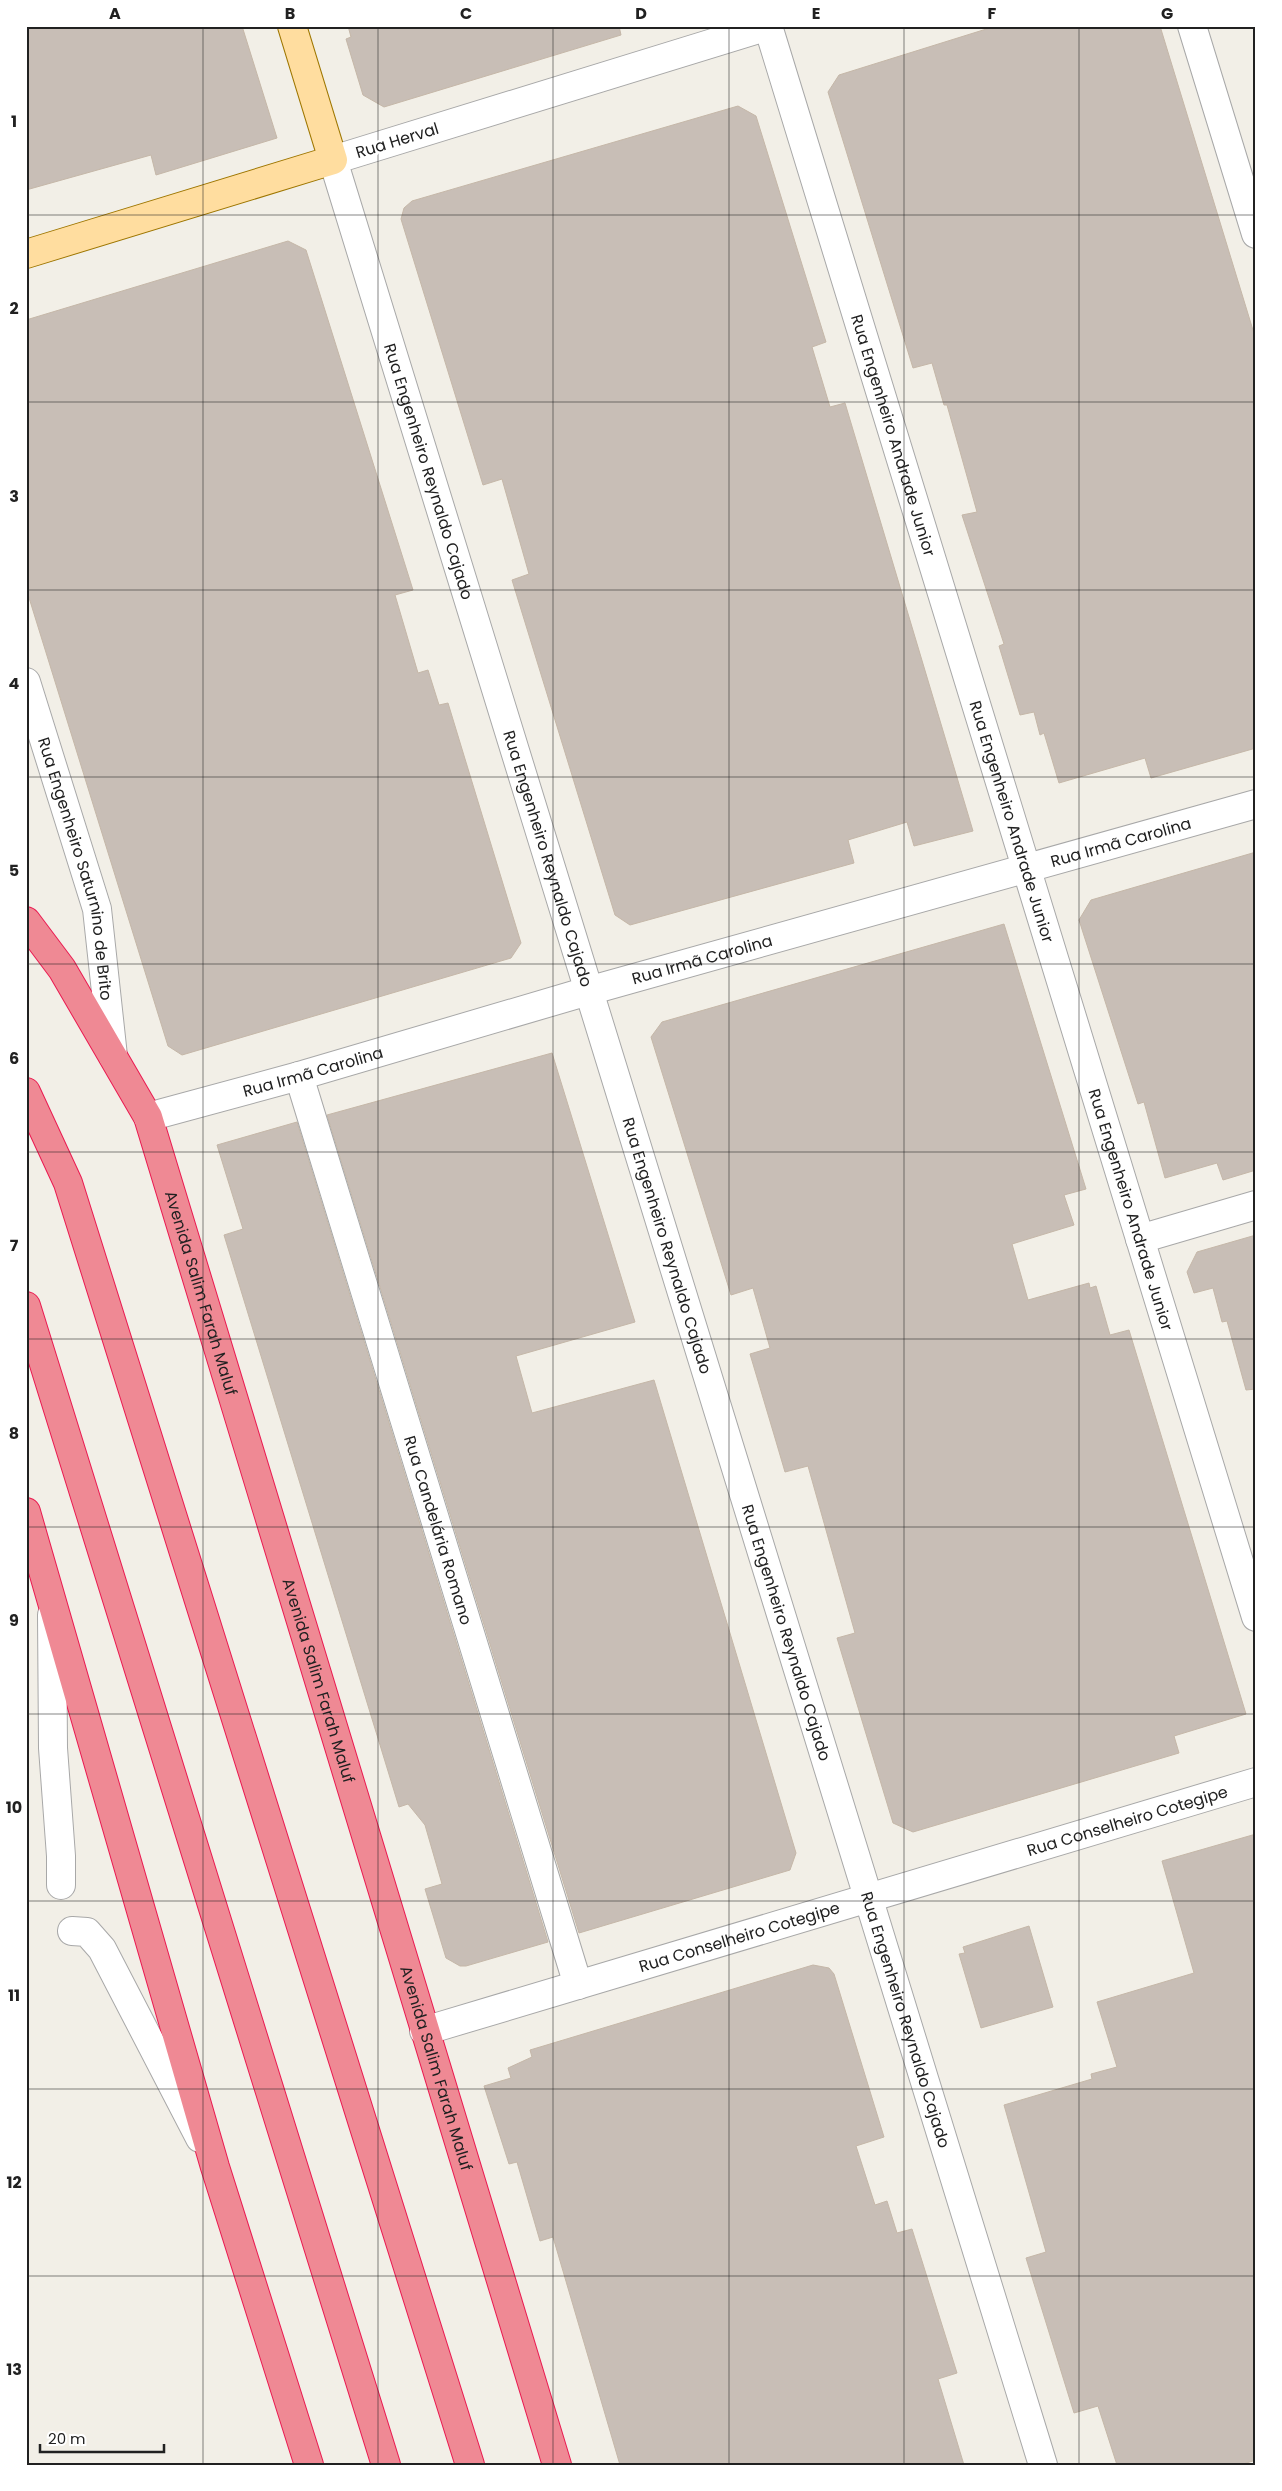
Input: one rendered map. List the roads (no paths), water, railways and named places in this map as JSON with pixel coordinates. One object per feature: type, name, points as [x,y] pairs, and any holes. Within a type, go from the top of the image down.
[{"type":"highway","name":"Avenida Salim Farah Maluf","points":[[26,921],[62,969],[148,1116],[557,2465]]},
{"type":"highway","points":[[26,1092],[68,1183],[470,2465]]},
{"type":"highway","points":[[26,1306],[386,2465]]},
{"type":"highway","points":[[26,1512],[215,2167],[309,2465]]},
{"type":"main road","name":"Rua Engenheiro Reynaldo Cajado","points":[[292,26],[333,160]]},
{"type":"main road","name":"Rua Herval","points":[[26,254],[333,160]]},
{"type":"street","name":"Rua Herval","points":[[333,160],[768,26]]},
{"type":"street","name":"Rua Engenheiro Andrade Junior","points":[[768,26],[1256,1617]]},
{"type":"street","points":[[1192,26],[1256,234]]},
{"type":"street","name":"Rua Engenheiro Reynaldo Cajado","points":[[333,160],[1043,2465]]},
{"type":"street","name":"Rua Engenheiro Saturnino de Brito","points":[[26,682],[97,909],[113,1056]]},
{"type":"street","name":"Rua Irmã Carolina","points":[[148,1116],[299,1076],[588,991],[1256,804]]},
{"type":"street","name":"Rua Candelária Romano","points":[[299,1076],[578,1985]]},
{"type":"street","points":[[1140,1239],[1256,1205]]},
{"type":"street","points":[[52,1601],[52,1748],[61,1856],[61,1885]]},
{"type":"street","name":"Rua Conselheiro Cotegipe","points":[[424,2031],[1256,1782]]},
{"type":"street","points":[[72,1931],[87,1932],[102,1949],[215,2167]]}]
